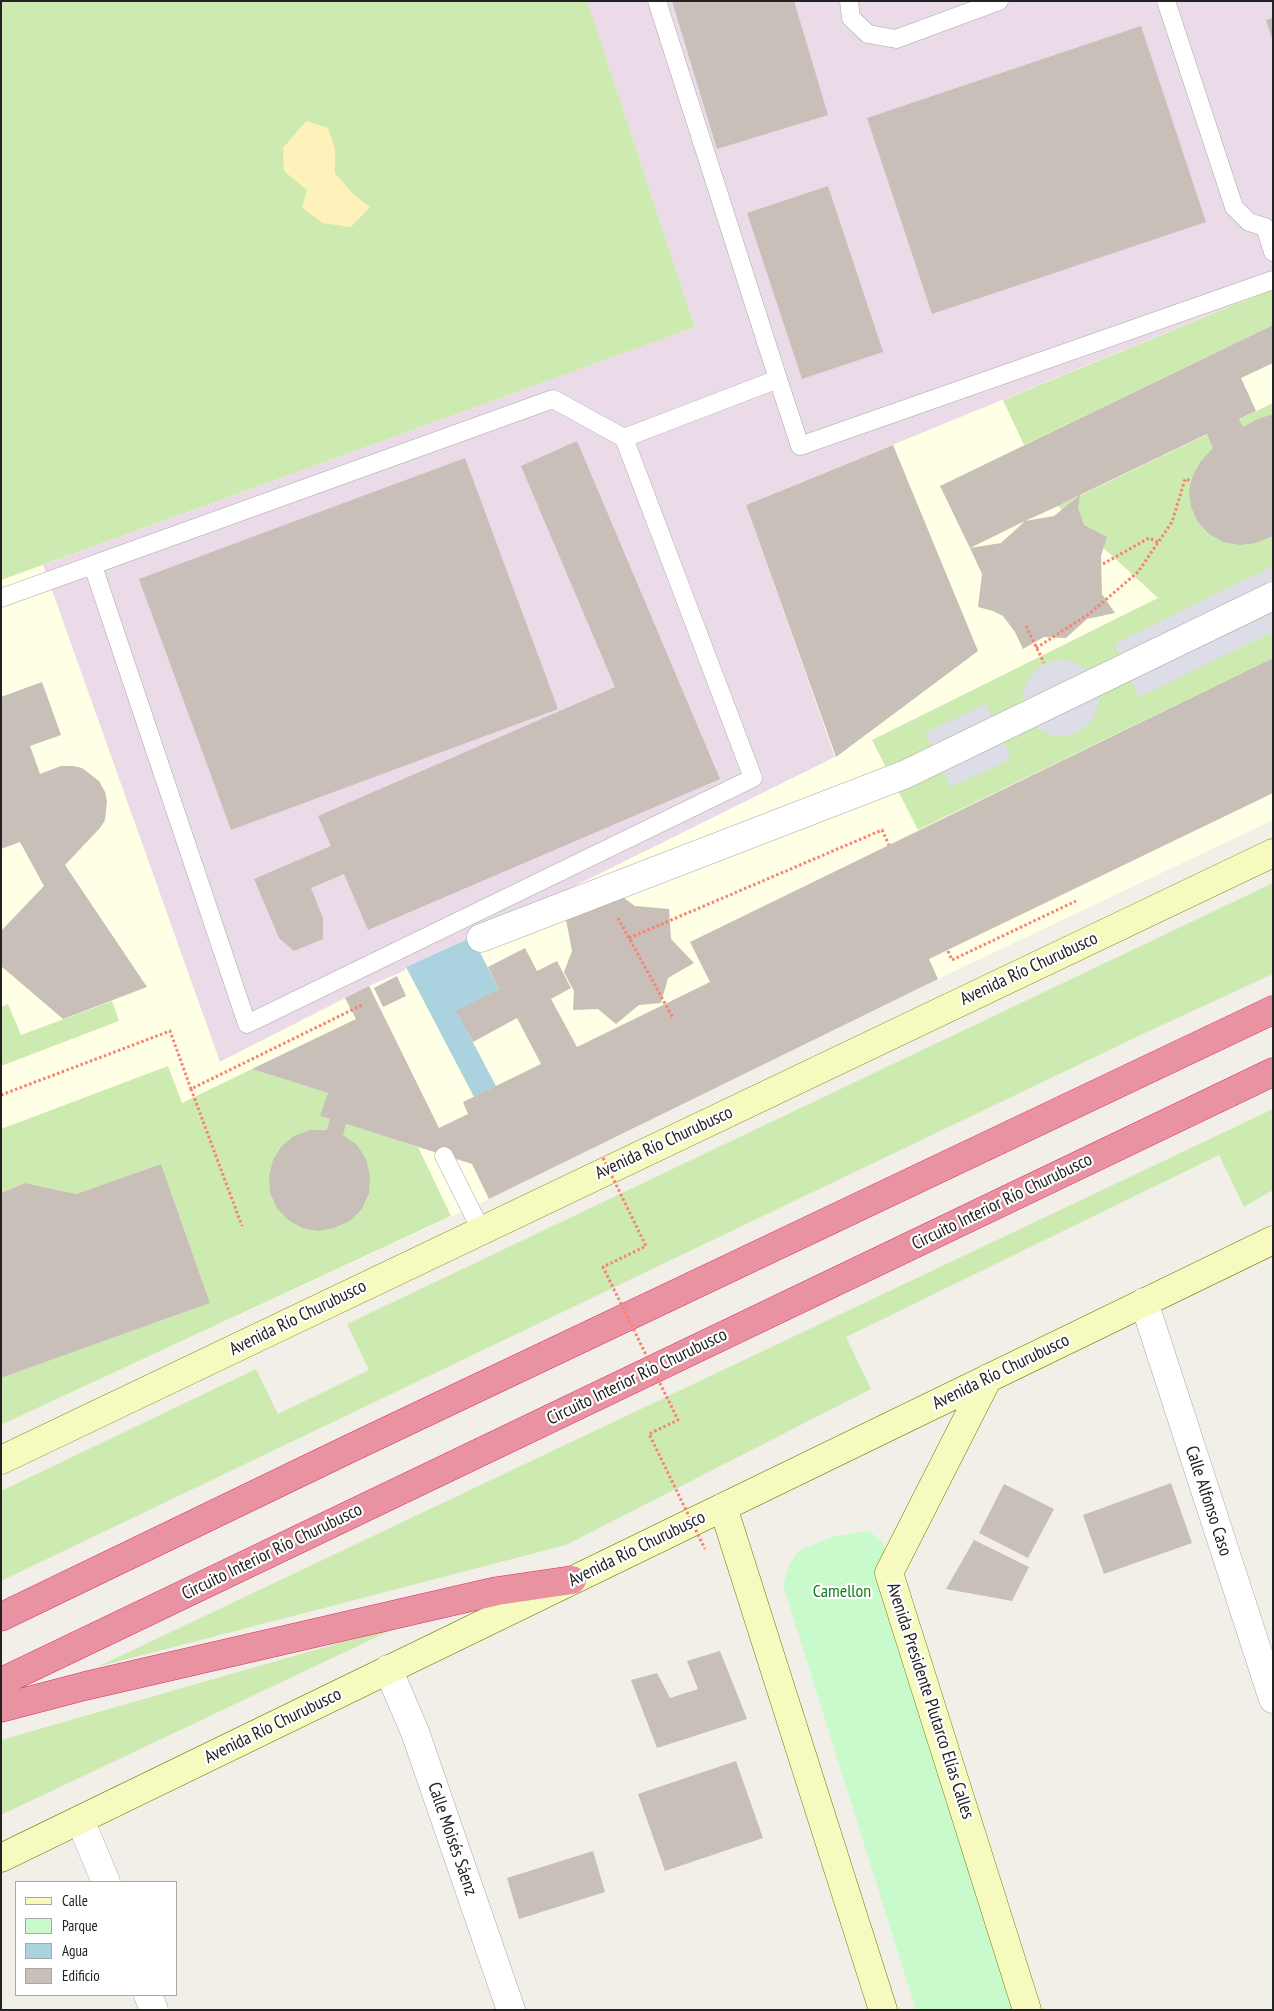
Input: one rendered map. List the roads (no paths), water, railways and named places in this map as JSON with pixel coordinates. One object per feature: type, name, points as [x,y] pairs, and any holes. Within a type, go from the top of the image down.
[{"type":"highway","points":[[1,1617],[351,1448],[1273,1010]]},
{"type":"highway","name":"Circuito Interior Río Churubusco","points":[[1,1682],[1273,1072]]},
{"type":"highway","points":[[1,1708],[94,1684],[497,1591],[572,1580]]},
{"type":"main road","name":"Avenida Río Churubusco","points":[[1,1460],[1273,853]]},
{"type":"main road","name":"Avenida Río Churubusco","points":[[1,1858],[1273,1240]]},
{"type":"main road","name":"Avenida Presidente Plutarco Elías Calles","points":[[988,1378],[889,1573],[1027,2010]]},
{"type":"main road","points":[[723,1507],[883,2010]]},
{"type":"street","points":[[481,938],[906,774],[1273,596]]},
{"type":"street","name":"Calle Alfonso Caso","points":[[1144,1302],[1273,1699]]},
{"type":"street","name":"Calle Moisés Sáenz","points":[[388,1669],[414,1732],[511,2010]]},
{"type":"street","points":[[80,1820],[106,1881]]},
{"type":"street","points":[[148,1996],[154,2010]]},
{"type":"lane","points":[[657,1],[800,446],[1273,280]]},
{"type":"lane","points":[[848,1],[851,18],[868,34],[896,39],[999,1]]},
{"type":"lane","points":[[1166,1],[1234,206],[1249,222],[1266,227],[1273,252]]},
{"type":"lane","points":[[624,438],[778,378]]},
{"type":"lane","points":[[1,598],[553,399],[624,438],[753,778],[247,1024],[93,566]]},
{"type":"lane","points":[[444,1156],[481,1230]]},
{"type":"water","points":[[472,937],[499,989],[457,1012],[496,1086],[474,1097],[406,967]]},
{"type":"park label","name":"Camellon","points":[[842,1592]]}]
